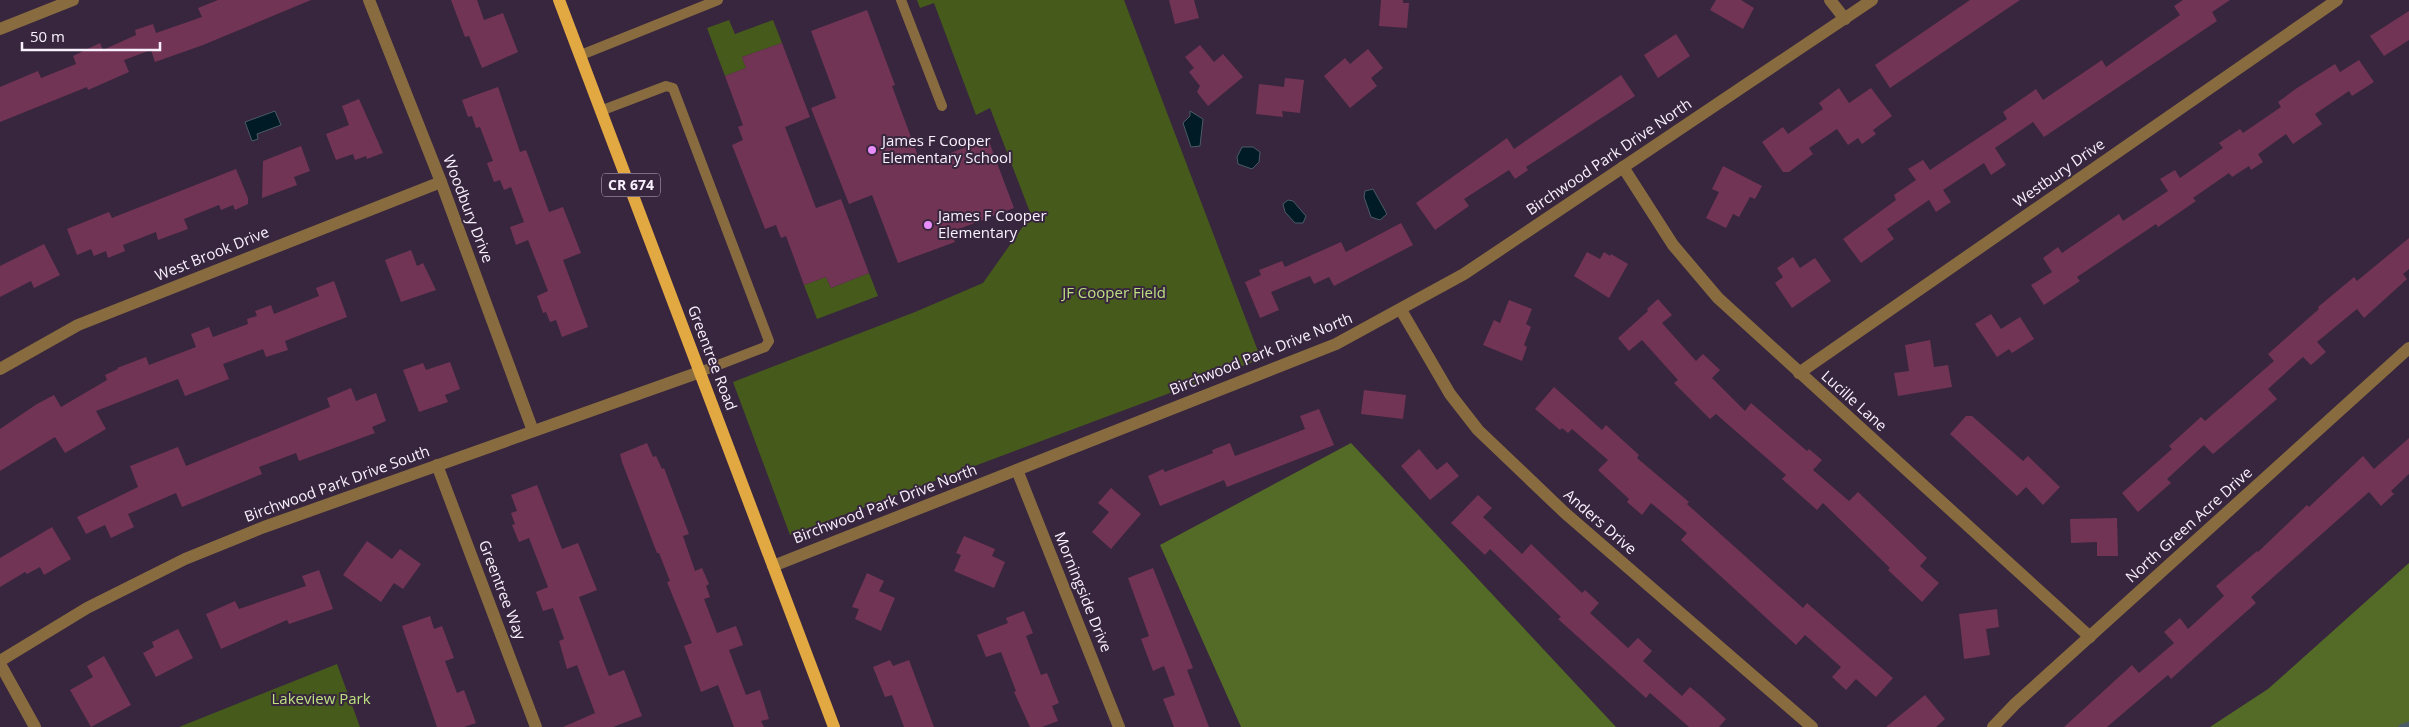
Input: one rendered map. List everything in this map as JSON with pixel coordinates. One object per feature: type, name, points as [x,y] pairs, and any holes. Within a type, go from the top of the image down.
[{"type":"main road","name":"Greentree Road","points":[[559,0],[603,110],[834,727]]},
{"type":"street","points":[[0,30],[73,0]]},
{"type":"street","name":"Woodbury Drive","points":[[369,0],[441,182],[533,431]]},
{"type":"street","points":[[1830,0],[1845,19]]},
{"type":"street","name":"Birchwood Park Drive North","points":[[773,566],[1336,344],[1464,274],[1872,0]]},
{"type":"street","name":"Westbury Drive","points":[[1799,373],[2337,0]]},
{"type":"street","name":"Lucille Lane","points":[[1622,167],[1672,245],[1718,298],[2090,638]]},
{"type":"street","name":"West Brook Drive","points":[[0,369],[78,325],[441,182]]},
{"type":"street","name":"Anders Drive","points":[[1401,310],[1450,394],[1478,430],[1565,513],[1812,727]]},
{"type":"street","name":"North Green Acre Drive","points":[[1992,727],[2015,704],[2409,348]]},
{"type":"street","name":"Birchwood Park Drive South","points":[[0,663],[87,608],[185,559],[264,527],[700,372]]},
{"type":"street","name":"Greentree Way","points":[[437,465],[536,727]]},
{"type":"street","name":"Morningside Drive","points":[[1017,470],[1119,727]]},
{"type":"street","points":[[0,663],[35,727]]},
{"type":"lane","points":[[581,55],[718,0]]},
{"type":"lane","points":[[901,0],[942,106]]},
{"type":"lane","points":[[603,110],[666,86],[673,88],[766,332],[769,341],[766,347],[700,372]]},
{"type":"green space","name":"JF Cooper Field","points":[[917,0],[1124,0],[1261,359],[790,535],[733,382],[915,312],[983,283],[1031,215],[990,108],[976,115],[934,3],[920,8]]},
{"type":"green space","points":[[729,20],[735,34],[773,20],[782,43],[742,57],[746,68],[725,76],[707,28]]},
{"type":"green space","points":[[869,273],[878,296],[817,319],[804,285],[826,277],[831,288]]},
{"type":"green space","points":[[1351,443],[1616,727],[1241,727],[1160,545]]},
{"type":"green space","points":[[2409,563],[2409,727],[2210,727],[2268,689]]},
{"type":"green space","name":"Lakeview Park","points":[[337,664],[360,727],[179,727]]},
{"type":"water","points":[[275,111],[281,125],[257,134],[258,139],[252,141],[245,122]]},
{"type":"water","points":[[1190,111],[1203,119],[1200,146],[1191,147],[1183,123],[1190,116]]},
{"type":"water","points":[[1242,147],[1253,147],[1260,152],[1259,162],[1252,169],[1238,164],[1237,157]]},
{"type":"water","points":[[1373,189],[1387,214],[1380,220],[1371,217],[1364,197],[1365,191]]},
{"type":"water","points":[[1288,200],[1293,201],[1306,216],[1303,223],[1295,223],[1285,212],[1283,204]]},
{"type":"building","points":[[218,0],[311,0],[203,45],[155,62],[151,50],[124,60],[129,72],[88,90],[87,87],[0,122],[0,87],[38,71],[41,78],[76,64],[73,56],[100,43],[103,50],[136,35],[135,30],[153,24],[156,33],[202,17],[198,8]]},
{"type":"building","points":[[451,0],[477,0],[484,20],[503,13],[518,52],[482,68],[469,36],[465,37]]},
{"type":"building","points":[[1169,0],[1194,0],[1199,18],[1175,24]]},
{"type":"building","points":[[1381,0],[1403,0],[1403,3],[1409,3],[1407,28],[1379,26]]},
{"type":"building","points":[[1716,0],[1741,0],[1754,8],[1743,29],[1710,10]]},
{"type":"building","points":[[1970,0],[2020,0],[1890,88],[1875,65]]},
{"type":"building","points":[[2183,0],[2230,0],[2212,12],[2217,21],[2044,137],[2033,122],[1995,148],[2006,165],[1991,175],[1984,163],[1943,190],[1951,202],[1936,212],[1929,200],[1887,229],[1894,239],[1861,263],[1843,239],[1896,200],[1894,195],[1916,180],[1908,169],[1923,160],[1930,170],[2007,119],[2003,112],[2036,89],[2043,100],[2102,60],[2106,67],[2180,15],[2174,6]]},
{"type":"building","points":[[867,10],[895,85],[892,86],[921,164],[988,139],[1014,208],[951,232],[955,242],[898,263],[872,195],[849,204],[811,108],[836,98],[811,31]]},
{"type":"building","points":[[2409,11],[2409,40],[2384,56],[2370,36]]},
{"type":"building","points":[[1676,34],[1690,56],[1658,78],[1644,55]]},
{"type":"building","points":[[782,43],[810,117],[785,127],[816,208],[841,199],[869,273],[831,288],[826,277],[804,285],[786,236],[781,238],[776,225],[765,229],[732,145],[743,140],[738,127],[743,125],[725,76],[746,68],[742,57]]},
{"type":"building","points":[[1200,45],[1214,62],[1223,54],[1243,77],[1208,106],[1197,92],[1200,86],[1189,72],[1194,68],[1185,57]]},
{"type":"building","points":[[1368,49],[1383,68],[1371,78],[1377,86],[1350,108],[1324,76],[1345,58],[1350,64]]},
{"type":"building","points":[[2359,60],[2374,82],[2352,96],[2349,91],[2315,114],[2322,124],[2293,144],[2286,134],[2258,154],[2263,162],[2251,170],[2249,166],[2232,177],[2229,173],[2193,198],[2196,201],[2158,227],[2156,224],[2077,277],[2080,281],[2044,305],[2031,285],[2052,272],[2043,258],[2058,247],[2062,253],[2119,214],[2123,221],[2168,191],[2160,179],[2175,170],[2180,178],[2223,148],[2219,143],[2240,129],[2243,133],[2281,107],[2278,102],[2297,88],[2335,64],[2340,72]]},
{"type":"building","points":[[1621,75],[1635,96],[1526,167],[1528,170],[1515,179],[1509,170],[1464,199],[1469,206],[1435,230],[1416,203],[1507,138],[1514,149]]},
{"type":"building","points":[[1285,78],[1304,80],[1300,113],[1282,111],[1283,117],[1256,114],[1259,84],[1284,87]]},
{"type":"building","points":[[498,87],[520,152],[526,150],[549,212],[563,207],[581,253],[563,260],[588,327],[562,337],[556,320],[550,322],[546,312],[543,313],[537,296],[548,291],[528,240],[516,245],[510,227],[524,222],[511,187],[504,190],[500,180],[494,182],[487,163],[493,161],[480,127],[476,128],[472,116],[468,117],[462,100]]},
{"type":"building","points":[[1839,88],[1849,103],[1871,88],[1892,116],[1873,130],[1876,134],[1862,144],[1858,138],[1848,145],[1837,129],[1809,148],[1813,154],[1789,172],[1783,172],[1762,142],[1783,127],[1788,134],[1823,109],[1819,103]]},
{"type":"building","points":[[359,99],[383,153],[367,159],[366,156],[355,160],[353,154],[336,160],[326,134],[349,125],[342,106]]},
{"type":"building","points":[[301,146],[310,171],[294,177],[297,185],[262,198],[263,161]]},
{"type":"building","points":[[1723,166],[1762,186],[1755,199],[1750,197],[1739,217],[1733,214],[1726,228],[1706,218],[1719,192],[1712,189]]},
{"type":"building","points":[[236,169],[248,198],[248,204],[235,210],[233,205],[221,210],[219,205],[184,219],[188,229],[158,240],[156,232],[123,245],[125,251],[108,258],[106,251],[94,256],[91,249],[77,255],[67,229],[109,212],[112,218]]},
{"type":"building","points":[[1401,223],[1413,245],[1334,286],[1329,277],[1314,284],[1310,276],[1271,292],[1279,310],[1260,318],[1245,282],[1261,275],[1259,270],[1282,261],[1285,267],[1341,242],[1346,252]]},
{"type":"building","points":[[2409,238],[2409,269],[2403,274],[2407,279],[2364,318],[2357,309],[2317,342],[2326,352],[2311,365],[2303,357],[2268,389],[2277,399],[2213,454],[2204,445],[2167,479],[2171,483],[2138,512],[2122,493],[2172,449],[2169,446],[2201,417],[2205,421],[2274,361],[2268,354],[2319,309],[2318,307],[2354,277],[2357,281]]},
{"type":"building","points":[[44,244],[60,275],[34,288],[31,281],[0,297],[0,266]]},
{"type":"building","points":[[411,250],[417,266],[423,263],[436,290],[401,302],[385,260]]},
{"type":"building","points":[[1587,252],[1600,259],[1604,252],[1610,256],[1611,254],[1628,264],[1609,298],[1574,276]]},
{"type":"building","points":[[1793,257],[1800,268],[1815,258],[1831,281],[1792,308],[1775,283],[1783,277],[1777,268]]},
{"type":"building","points":[[334,281],[347,317],[285,341],[288,350],[266,357],[263,349],[223,364],[229,379],[185,396],[178,379],[96,411],[106,429],[65,453],[55,437],[0,471],[0,429],[37,404],[54,395],[61,407],[107,380],[105,375],[117,368],[146,357],[149,365],[196,347],[191,334],[209,327],[213,337],[248,324],[247,319],[257,316],[255,311],[271,305],[274,314],[319,296],[316,288]]},
{"type":"building","points":[[1658,299],[1672,315],[1662,323],[1696,361],[1703,354],[1720,370],[1712,378],[1745,411],[1751,403],[1807,451],[1809,449],[1822,460],[1813,470],[1849,501],[1858,492],[1927,558],[1920,566],[1939,583],[1922,602],[1823,503],[1817,510],[1782,479],[1786,475],[1716,414],[1710,419],[1674,383],[1678,380],[1642,340],[1629,351],[1618,338],[1648,311],[1647,309]]},
{"type":"building","points":[[1509,300],[1532,309],[1526,324],[1531,327],[1524,345],[1527,347],[1522,361],[1483,345],[1494,320],[1500,323]]},
{"type":"building","points":[[1991,314],[2001,329],[2020,317],[2034,339],[2012,353],[2009,349],[1997,357],[1975,324]]},
{"type":"building","points":[[1930,340],[1934,367],[1948,365],[1952,387],[1898,396],[1894,373],[1909,371],[1905,345]]},
{"type":"building","points":[[450,362],[460,389],[445,395],[448,402],[419,412],[403,370],[423,363],[426,370]]},
{"type":"building","points":[[1554,387],[1602,430],[1606,425],[1639,455],[1637,458],[1689,502],[1687,504],[1803,608],[1807,603],[1893,678],[1876,697],[1856,679],[1846,690],[1832,677],[1841,667],[1805,635],[1796,645],[1681,540],[1687,533],[1651,503],[1642,515],[1627,502],[1629,499],[1598,470],[1608,460],[1572,429],[1568,433],[1562,428],[1560,430],[1535,409]]},
{"type":"building","points":[[351,388],[356,401],[376,393],[386,421],[372,427],[375,433],[299,461],[296,453],[259,467],[262,474],[182,507],[176,493],[128,514],[134,527],[111,538],[105,525],[86,534],[77,517],[138,487],[130,466],[178,447],[186,466],[330,407],[327,398]]},
{"type":"building","points":[[1364,390],[1406,395],[1403,419],[1361,414]]},
{"type":"building","points":[[1319,409],[1334,445],[1227,487],[1224,480],[1160,506],[1148,476],[1163,469],[1165,472],[1213,453],[1212,450],[1230,443],[1235,456],[1305,429],[1300,416]]},
{"type":"building","points":[[1966,416],[1972,416],[2023,461],[2028,456],[2060,487],[2043,505],[2026,487],[2017,496],[1950,434]]},
{"type":"building","points":[[2409,438],[2409,474],[2391,491],[2394,494],[2381,506],[2369,492],[2251,597],[2256,603],[2171,679],[2168,675],[2107,727],[2064,727],[2132,665],[2139,673],[2174,643],[2164,632],[2180,618],[2188,629],[2224,596],[2216,586],[2258,552],[2307,505],[2309,507],[2363,456],[2374,469]]},
{"type":"building","points":[[647,443],[653,457],[656,456],[662,469],[664,468],[689,534],[683,536],[695,571],[702,568],[709,584],[706,586],[710,597],[704,599],[717,633],[736,626],[743,645],[729,650],[746,695],[760,690],[769,719],[761,721],[764,727],[734,727],[718,685],[701,692],[684,646],[692,643],[667,582],[670,581],[659,553],[657,553],[620,454]]},
{"type":"building","points":[[1419,449],[1437,470],[1447,462],[1459,476],[1430,500],[1401,466]]},
{"type":"building","points":[[537,485],[562,549],[578,543],[597,590],[579,597],[609,676],[624,670],[642,716],[613,727],[563,727],[595,713],[577,665],[567,669],[559,641],[564,639],[553,608],[543,611],[536,592],[548,587],[529,538],[519,542],[512,525],[515,524],[511,513],[517,511],[511,495]]},
{"type":"building","points":[[1111,488],[1141,514],[1111,549],[1092,532],[1109,512],[1098,503]]},
{"type":"building","points":[[1478,495],[1492,508],[1483,517],[1522,554],[1531,544],[1582,593],[1585,590],[1599,603],[1590,613],[1628,648],[1638,638],[1652,651],[1643,661],[1682,696],[1690,687],[1702,697],[1726,719],[1719,727],[1689,727],[1650,693],[1646,698],[1558,619],[1561,617],[1490,549],[1485,555],[1451,523]]},
{"type":"building","points":[[2117,518],[2118,556],[2097,556],[2097,542],[2071,543],[2070,519]]},
{"type":"building","points":[[52,527],[71,559],[44,575],[40,567],[27,574],[25,572],[0,587],[0,558]]},
{"type":"building","points":[[964,536],[995,549],[992,556],[1005,562],[994,588],[954,571],[961,555],[956,553]]},
{"type":"building","points":[[367,541],[392,559],[400,549],[421,564],[403,589],[394,583],[381,602],[343,575]]},
{"type":"building","points":[[1153,568],[1193,668],[1187,670],[1209,727],[1174,727],[1163,699],[1175,695],[1164,666],[1153,671],[1141,639],[1149,636],[1128,578]]},
{"type":"building","points":[[319,570],[333,609],[289,624],[287,620],[221,649],[206,614],[235,601],[239,609],[306,586],[302,576]]},
{"type":"building","points":[[867,573],[884,581],[879,591],[895,598],[881,631],[855,619],[859,609],[852,607]]},
{"type":"building","points":[[1997,609],[1999,627],[1986,629],[1990,655],[1964,659],[1959,614]]},
{"type":"building","points":[[1024,611],[1033,633],[1026,636],[1041,675],[1047,673],[1059,703],[1052,706],[1058,721],[1042,727],[1030,727],[1014,692],[1016,691],[1001,652],[986,657],[977,635],[1008,623],[1006,618]]},
{"type":"building","points":[[430,616],[434,629],[442,626],[454,658],[445,661],[457,693],[464,690],[476,723],[464,727],[437,727],[402,626]]},
{"type":"building","points":[[178,629],[193,658],[156,677],[143,653],[154,647],[152,642]]},
{"type":"building","points":[[104,656],[131,705],[91,727],[70,690],[93,677],[87,666]]},
{"type":"building","points":[[890,660],[893,666],[909,660],[934,727],[904,727],[892,695],[885,697],[873,667]]},
{"type":"building","points":[[1925,695],[1945,719],[1936,727],[1886,727]]},
{"type":"waterway","points":[[2401,727],[2409,724]]},
{"type":"place","name":"James F Cooper Elementary School","points":[[872,150]]},
{"type":"place","name":"James F Cooper Elementary","points":[[928,225]]}]
